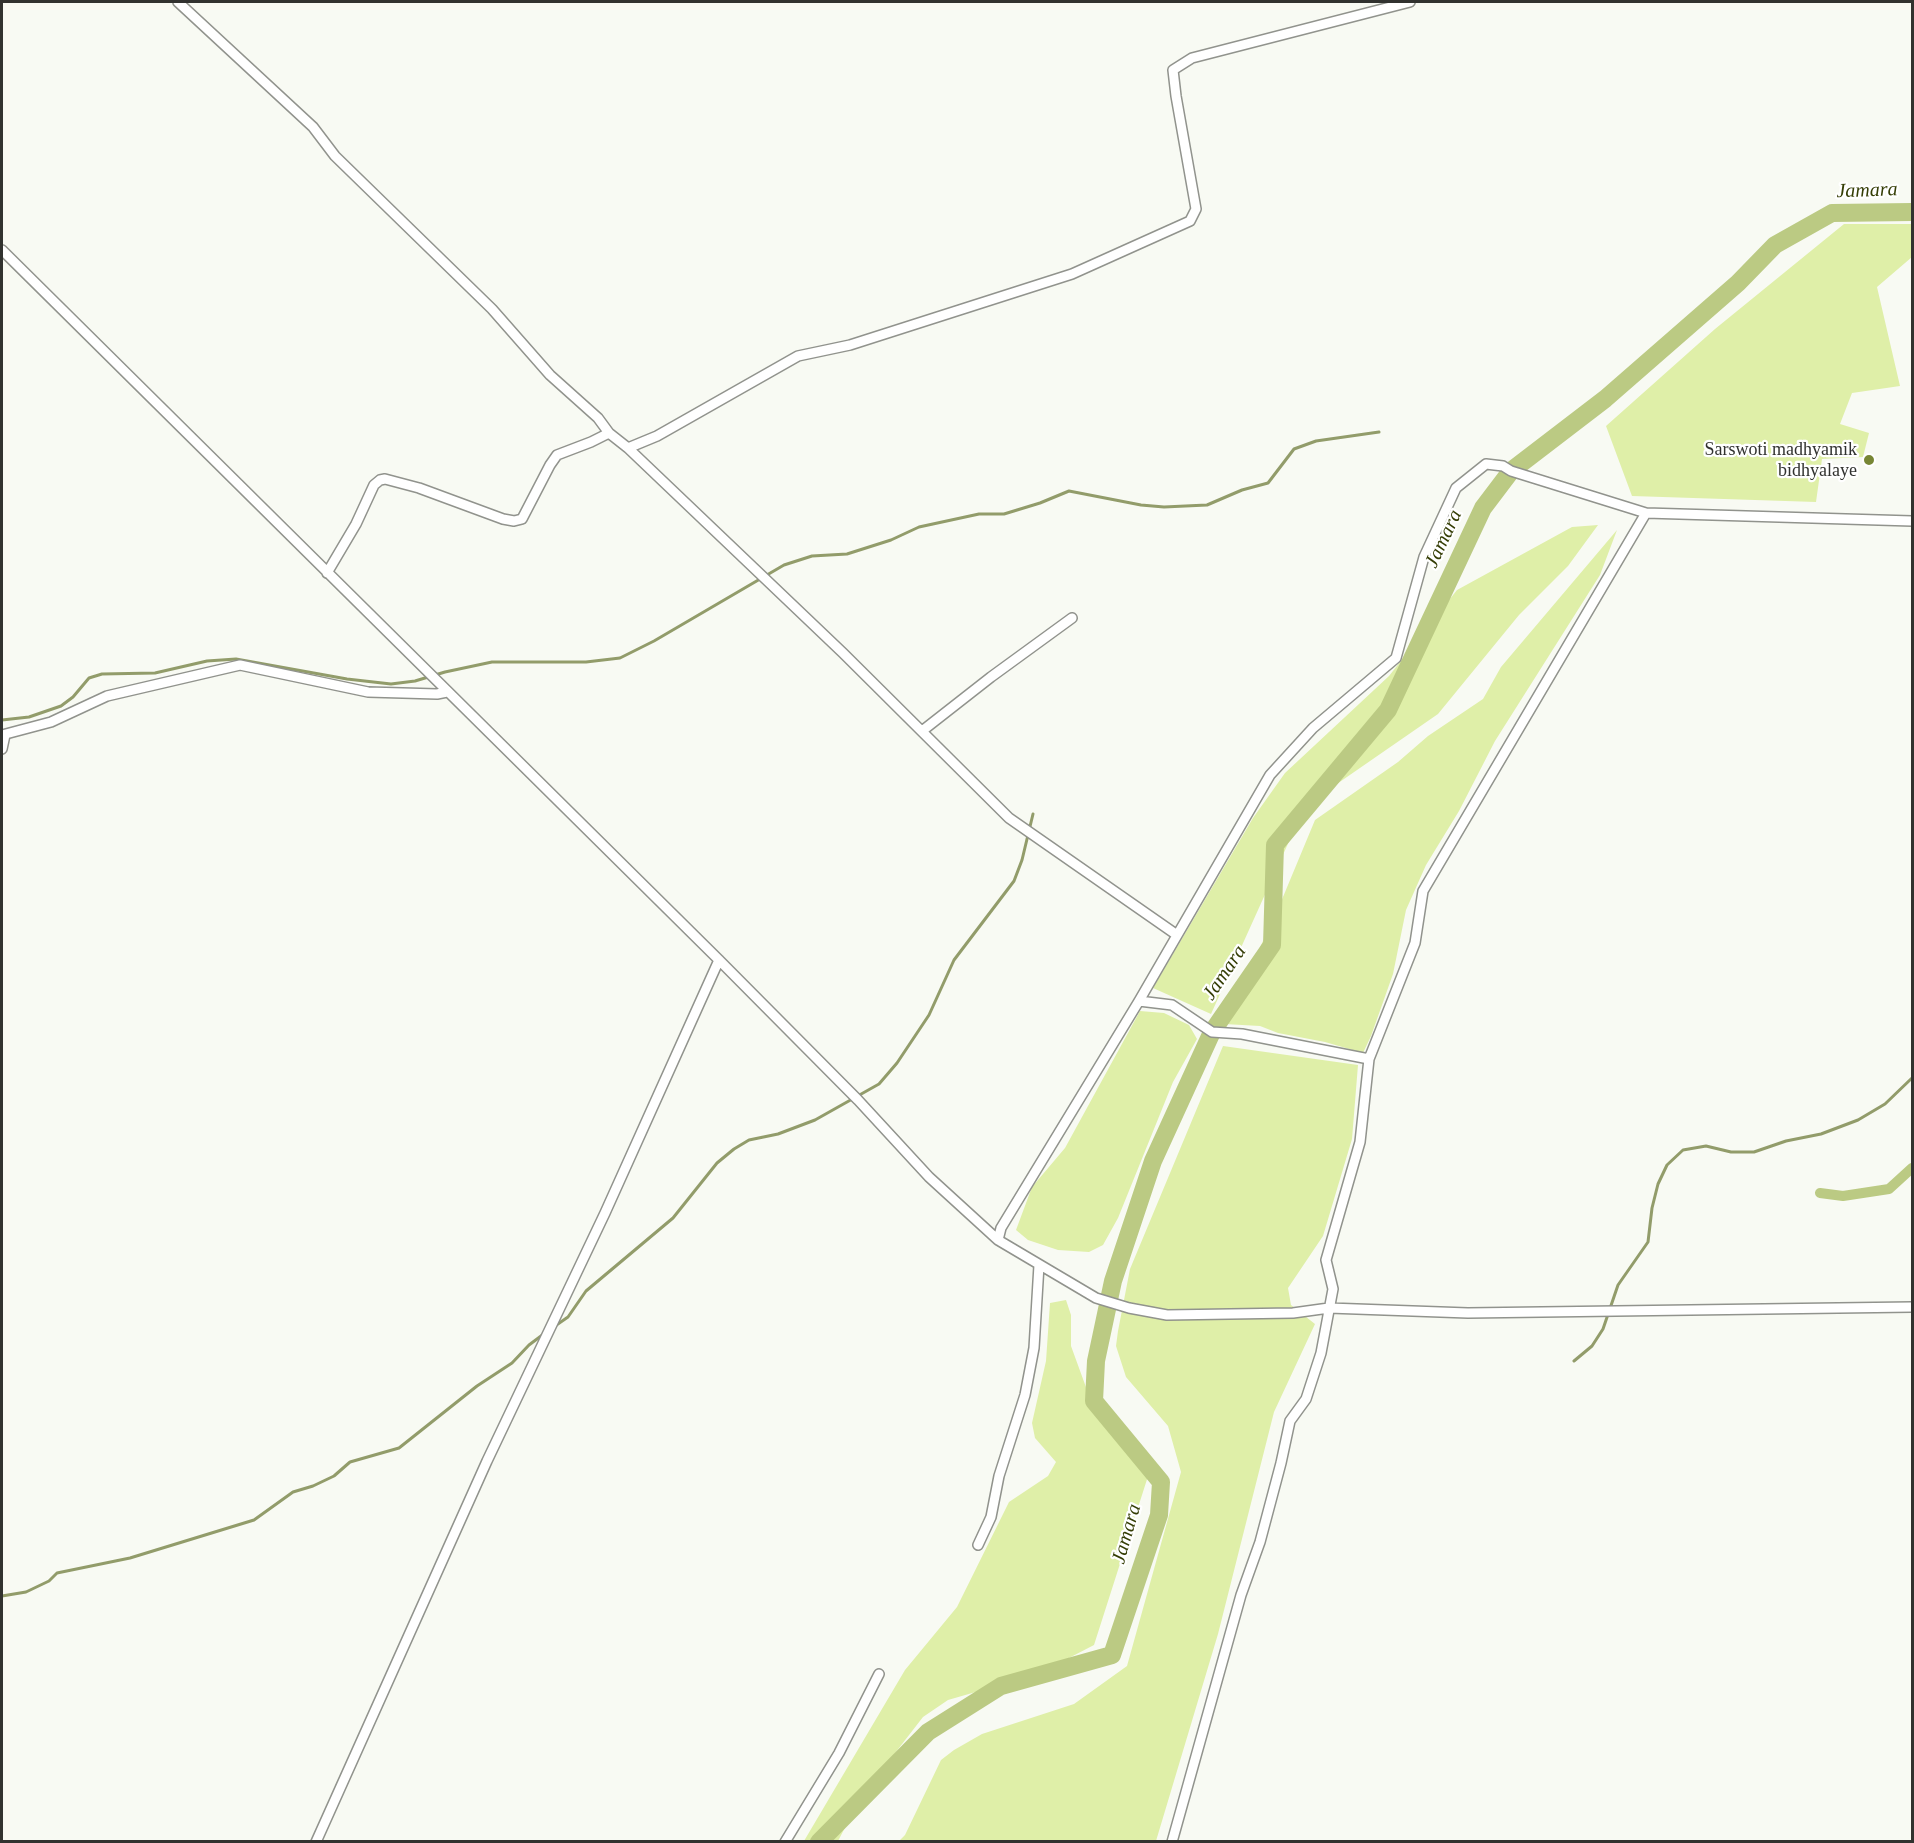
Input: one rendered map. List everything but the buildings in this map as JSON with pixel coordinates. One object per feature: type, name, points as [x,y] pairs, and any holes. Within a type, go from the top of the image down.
[{"type":"street","points":[[178,2],[313,127],[335,156],[492,309],[550,375],[598,418],[609,433],[628,448],[818,629],[1009,818],[1177,935]]},
{"type":"street","points":[[628,448],[657,436],[798,356],[850,345],[1072,274],[1190,221],[1196,209],[1173,70],[1192,58],[1410,2]]},
{"type":"street","points":[[2,250],[719,960],[858,1100],[929,1177],[998,1240],[1096,1298],[1130,1308],[1167,1315],[1293,1313],[1329,1308],[1468,1312],[1912,1307]]},
{"type":"street","points":[[327,573],[356,524],[374,485],[380,480],[385,479],[420,489],[514,521],[522,519],[557,455],[609,433]]},
{"type":"street","points":[[998,1240],[1001,1228],[1139,1001],[1270,775],[1313,728],[1396,658],[1424,557],[1456,488],[1486,464],[1503,466],[1511,471],[1646,513],[1912,521]]},
{"type":"street","points":[[1172,1842],[1241,1595],[1260,1542],[1290,1420],[1306,1399],[1321,1353],[1333,1289],[1326,1260],[1360,1142],[1370,1059],[1415,943],[1423,891],[1646,513]]},
{"type":"street","points":[[922,731],[1072,618]]},
{"type":"street","points":[[2,749],[3,735],[51,722],[107,696],[240,665],[368,692],[437,694],[447,692]]},
{"type":"street","points":[[316,1842],[487,1461],[605,1213],[719,960]]},
{"type":"street","points":[[1139,1001],[1172,1005],[1212,1032],[1242,1034],[1370,1059]]},
{"type":"street","points":[[978,1545],[991,1517],[999,1476],[1026,1395],[1034,1348],[1039,1265]]},
{"type":"street","points":[[785,1842],[839,1753],[879,1674]]},
{"type":"green space","points":[[1844,224],[1912,224],[1912,257],[1877,287],[1900,386],[1852,393],[1840,424],[1869,433],[1863,457],[1822,459],[1816,502],[1632,496],[1606,426],[1715,329]]},
{"type":"green space","points":[[1598,525],[1568,566],[1519,615],[1438,714],[1305,806],[1211,1014],[1153,988],[1253,818],[1285,773],[1389,676],[1457,590],[1572,527]]},
{"type":"green space","points":[[1617,530],[1600,575],[1495,741],[1459,811],[1426,865],[1406,910],[1393,974],[1363,1053],[1325,1042],[1278,1033],[1260,1026],[1224,1024],[1278,909],[1315,820],[1398,762],[1428,736],[1483,699],[1501,667]]},
{"type":"green space","points":[[1140,1011],[1164,1013],[1189,1025],[1197,1039],[1173,1082],[1118,1218],[1103,1245],[1089,1252],[1058,1250],[1028,1240],[1016,1230],[1032,1187],[1065,1148]]},
{"type":"green space","points":[[1223,1046],[1358,1065],[1352,1139],[1323,1236],[1288,1288],[1291,1305],[1315,1324],[1274,1412],[1218,1634],[1156,1841],[898,1842],[905,1835],[941,1760],[954,1750],[982,1734],[1074,1704],[1127,1666],[1181,1472],[1168,1426],[1126,1377],[1116,1346],[1118,1331],[1130,1269]]},
{"type":"green space","points":[[1066,1300],[1071,1315],[1071,1346],[1087,1390],[1125,1446],[1150,1470],[1094,1645],[1038,1674],[948,1700],[923,1717],[861,1797],[838,1841],[804,1841],[905,1670],[957,1607],[1009,1502],[1048,1476],[1056,1462],[1035,1438],[1032,1423],[1046,1361],[1050,1303]]},
{"type":"waterway","name":"Jamara","points":[[819,1842],[928,1732],[1001,1686],[1112,1655],[1159,1515],[1161,1482],[1094,1401],[1096,1361],[1113,1281],[1153,1161],[1212,1032],[1272,945],[1275,845],[1388,710],[1483,508],[1511,471],[1605,399],[1738,283],[1775,245],[1832,213],[1912,212]]},
{"type":"waterway","points":[[2,720],[29,717],[61,706],[73,697],[89,678],[102,674],[155,673],[207,661],[236,659],[347,679],[391,684],[415,681],[492,662],[586,662],[620,658],[654,641],[784,565],[812,556],[847,554],[891,540],[919,527],[979,514],[1004,514],[1069,491],[1141,505],[1164,507],[1207,505],[1242,490],[1268,483],[1294,449],[1316,441],[1379,432]]},
{"type":"waterway","points":[[555,1326],[568,1317],[586,1291],[673,1218],[717,1163],[734,1149],[749,1140],[778,1134],[815,1120],[879,1084],[897,1063],[929,1015],[954,960],[1014,881],[1022,860],[1033,814]]},
{"type":"waterway","points":[[1574,1361],[1592,1346],[1603,1329],[1618,1285],[1648,1242],[1652,1208],[1658,1184],[1667,1165],[1683,1150],[1706,1146],[1731,1152],[1754,1152],[1786,1141],[1821,1134],[1858,1120],[1885,1104],[1912,1078]]},
{"type":"waterway","points":[[1820,1193],[1843,1196],[1889,1189],[1912,1168]]},
{"type":"waterway","points":[[2,1596],[26,1592],[49,1581],[57,1573],[130,1558],[254,1520],[293,1492],[334,1476],[350,1462],[399,1448],[477,1386],[512,1363],[529,1345],[545,1333]]},
{"type":"place","name":"Sarswoti madhyamik bidhyalaye","points":[[1869,460]]}]
